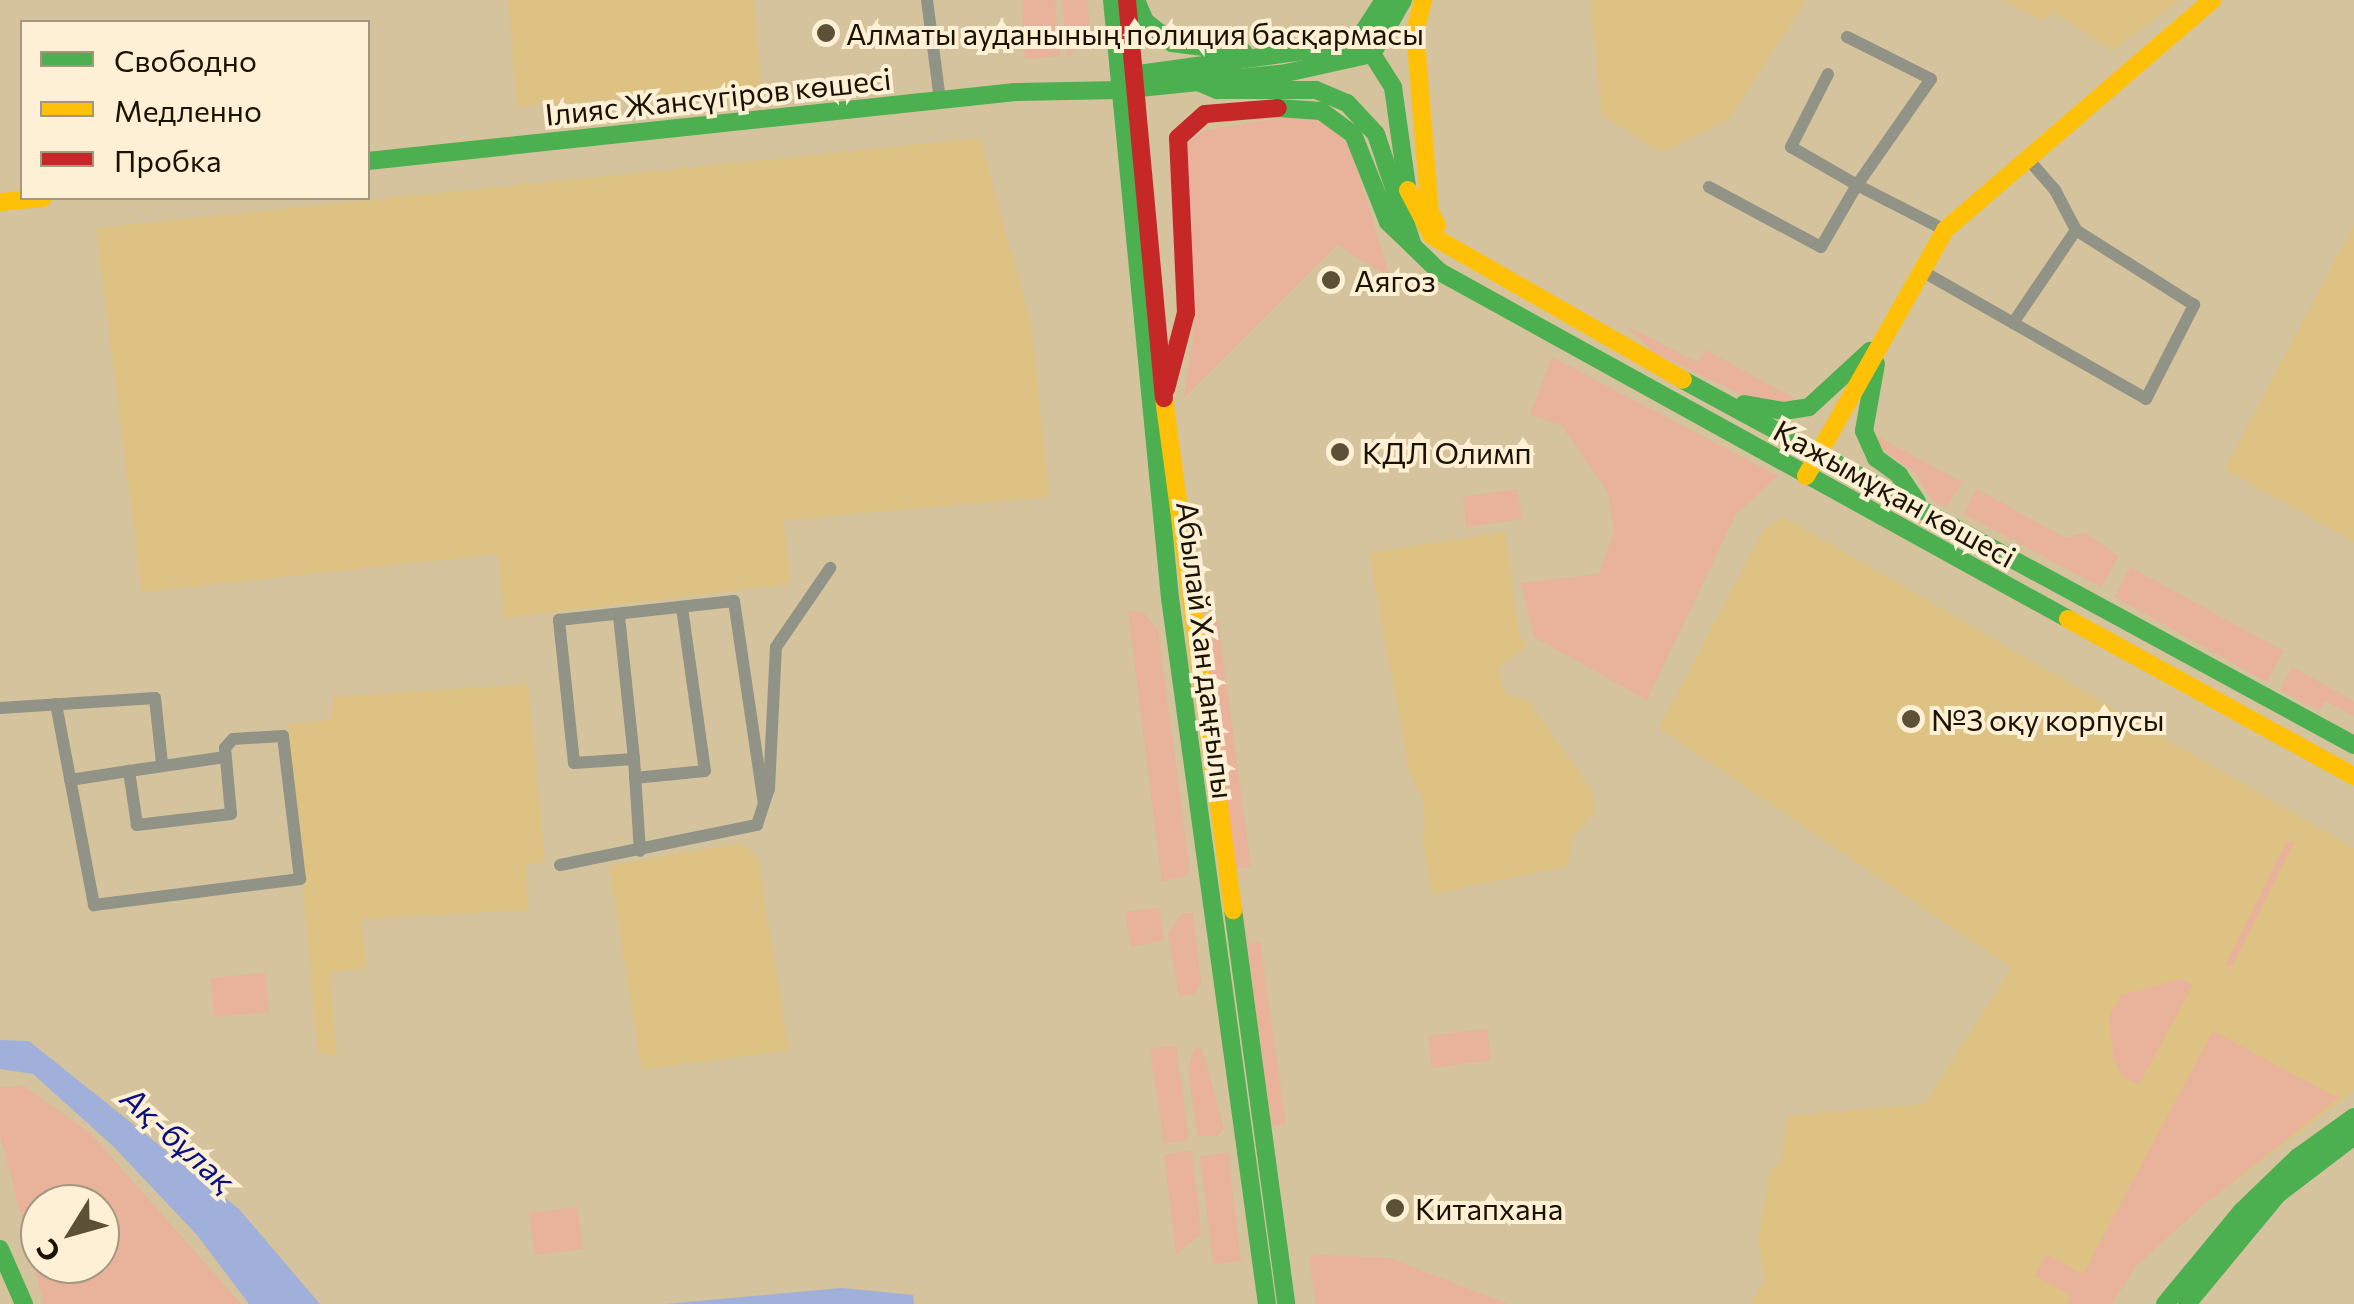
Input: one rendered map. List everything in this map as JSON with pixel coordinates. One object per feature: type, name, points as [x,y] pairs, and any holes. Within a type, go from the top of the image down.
[{"type":"main road","name":"Абылай Хан даңғылы","points":[[1112,0],[1129,82],[1164,394],[1286,1304]]},
{"type":"main road","name":"Абылай Хан даңғылы","points":[[1127,0],[1129,82],[1170,598],[1267,1304]]},
{"type":"main road","points":[[1136,0],[1146,21],[1172,44],[1273,56]]},
{"type":"main road","points":[[1129,82],[1360,37],[1384,0]]},
{"type":"main road","points":[[1129,82],[1195,81],[1336,66],[1372,54],[1402,0]]},
{"type":"main road","points":[[1424,0],[1415,32],[1430,212],[1452,252]]},
{"type":"main road","points":[[1806,476],[1945,230],[2212,0]]},
{"type":"main road","points":[[1360,37],[1393,86],[1414,251]]},
{"type":"main road","points":[[1195,81],[1217,90],[1316,90],[1347,103],[1376,134],[1414,251]]},
{"type":"main road","name":"Ілияс Жансүгіров көшесі","points":[[370,161],[940,100],[1075,91],[1129,82]]},
{"type":"main road","name":"Қажымұқан көшесі","points":[[1164,394],[1186,313],[1178,138],[1189,121],[1205,114],[1304,106],[1340,121],[1360,148],[1388,222],[1414,251],[1488,303],[2354,776]]},
{"type":"main road","points":[[1408,190],[1432,236],[1452,252]]},
{"type":"main road","name":"Қажымұқан көшесі","points":[[1452,252],[2354,745]]},
{"type":"main road","points":[[1726,400],[1784,410],[1808,407],[1882,343]]},
{"type":"main road","points":[[1882,343],[1864,431],[1876,458],[1899,475],[1920,507]]},
{"type":"main road","points":[[2166,1304],[2242,1212],[2298,1157],[2354,1117]]},
{"type":"main road","points":[[2187,1304],[2278,1194],[2354,1136]]},
{"type":"main road","points":[[0,1253],[9,1304]]},
{"type":"main road","points":[[0,1253],[24,1304]]},
{"type":"street","points":[[927,0],[940,100]]},
{"type":"street","points":[[1708,186],[1822,248],[1858,185],[1930,79],[1847,37]]},
{"type":"street","points":[[1828,74],[1792,147],[1945,230]]},
{"type":"street","points":[[1922,271],[2146,399],[2194,305],[2076,230],[2055,190],[2027,158]]},
{"type":"street","points":[[2014,323],[2076,230]]},
{"type":"street","points":[[560,866],[757,825],[764,803],[776,647],[830,568]]},
{"type":"street","points":[[619,616],[734,601],[764,803]]},
{"type":"street","points":[[635,778],[706,771],[682,608]]},
{"type":"street","points":[[634,759],[574,763],[559,620],[616,611],[619,616],[634,759],[640,851]]},
{"type":"street","points":[[0,708],[156,698],[162,764]]},
{"type":"street","points":[[56,704],[94,906],[300,879],[283,736],[233,739],[225,757],[230,814],[137,825],[129,771]]},
{"type":"street","points":[[70,780],[225,757]]},
{"type":"shaded area","points":[[508,0],[754,0],[761,87],[517,107]]},
{"type":"shaded area","points":[[1022,0],[1055,0],[1060,56],[1025,59]]},
{"type":"shaded area","points":[[1062,0],[1087,0],[1089,17],[1089,38],[1067,58]]},
{"type":"shaded area","points":[[1590,0],[1806,0],[1730,118],[1662,153],[1602,115]]},
{"type":"shaded area","points":[[2002,0],[2180,0],[2112,51],[2053,11],[2044,21]]},
{"type":"shaded area","points":[[1305,114],[1333,128],[1351,149],[1390,277],[1337,245],[1184,398],[1194,332],[1188,143],[1203,131]]},
{"type":"shaded area","points":[[980,138],[1032,327],[1049,497],[784,520],[790,584],[504,618],[498,554],[142,592],[96,228]]},
{"type":"shaded area","points":[[2354,225],[2354,542],[2225,469]]},
{"type":"shaded area","points":[[1625,325],[1697,362],[1706,350],[1799,401],[1753,400],[1655,353]]},
{"type":"shaded area","points":[[1552,357],[1778,476],[1736,514],[1647,700],[1534,637],[1521,583],[1599,574],[1614,532],[1608,492],[1561,425],[1530,415]]},
{"type":"shaded area","points":[[1873,434],[1962,482],[1946,508],[1932,500],[1915,473],[1878,446]]},
{"type":"shaded area","points":[[1517,489],[1523,519],[1466,527],[1463,497]]},
{"type":"shaded area","points":[[1977,489],[2065,538],[2085,533],[2119,556],[2101,587],[1964,514]]},
{"type":"shaded area","points":[[1784,517],[2354,848],[2354,1091],[2201,1207],[2136,1266],[2112,1304],[1751,1304],[1765,1279],[1758,1241],[1770,1171],[1782,1161],[1787,1116],[1924,1104],[2012,968],[1659,728],[1764,529]]},
{"type":"shaded area","points":[[1505,532],[1519,635],[1527,646],[1498,668],[1506,695],[1527,699],[1593,792],[1595,812],[1572,837],[1568,866],[1433,894],[1423,845],[1425,804],[1410,774],[1369,553]]},
{"type":"shaded area","points":[[2130,567],[2283,651],[2267,682],[2115,597]]},
{"type":"shaded area","points":[[1128,611],[1143,612],[1158,630],[1189,865],[1188,875],[1162,882]]},
{"type":"shaded area","points":[[1218,621],[1251,867],[1230,869],[1204,622]]},
{"type":"shaded area","points":[[2292,667],[2354,701],[2354,716],[2325,701],[2319,711],[2280,690]]},
{"type":"shaded area","points":[[528,684],[545,862],[526,864],[529,910],[361,919],[367,968],[329,973],[337,1057],[318,1052],[288,724],[330,720],[334,697]]},
{"type":"shaded area","points":[[2295,841],[2232,966],[2225,966],[2286,842]]},
{"type":"shaded area","points":[[741,843],[758,858],[789,1050],[642,1070],[609,866]]},
{"type":"shaded area","points":[[1242,906],[1249,944],[1260,942],[1286,1124],[1268,1127]]},
{"type":"shaded area","points":[[1159,908],[1164,940],[1131,947],[1125,912]]},
{"type":"shaded area","points":[[1182,913],[1193,913],[1201,983],[1194,994],[1179,997],[1168,934]]},
{"type":"shaded area","points":[[265,973],[269,1012],[214,1017],[211,978]]},
{"type":"shaded area","points":[[2180,979],[2193,985],[2139,1085],[2122,1076],[2114,1061],[2109,1017],[2121,995]]},
{"type":"shaded area","points":[[1487,1029],[1491,1060],[1432,1068],[1428,1036]]},
{"type":"shaded area","points":[[2213,1031],[2338,1098],[2201,1207],[2136,1266],[2112,1304],[2067,1304],[2071,1295],[2035,1276],[2046,1254],[2083,1274]]},
{"type":"shaded area","points":[[1176,1046],[1189,1140],[1164,1143],[1150,1049]]},
{"type":"shaded area","points":[[1202,1048],[1224,1129],[1217,1136],[1198,1136],[1188,1070],[1194,1049]]},
{"type":"shaded area","points":[[24,1086],[90,1133],[241,1304],[44,1304],[39,1284],[120,1284],[120,1184],[20,1184],[20,1211],[0,1134],[0,1087]]},
{"type":"shaded area","points":[[1192,1151],[1201,1235],[1176,1254],[1164,1154]]},
{"type":"shaded area","points":[[1228,1153],[1241,1261],[1213,1264],[1200,1156]]},
{"type":"shaded area","points":[[577,1207],[583,1249],[535,1255],[529,1213]]},
{"type":"shaded area","points":[[1309,1258],[1389,1258],[1508,1304],[1316,1304]]},
{"type":"water","points":[[0,1040],[29,1041],[239,1209],[320,1304],[249,1304],[197,1235],[113,1146],[33,1074],[0,1069]]},
{"type":"water","points":[[842,1288],[913,1295],[914,1304],[666,1304]]},
{"type":"traffic: fast","points":[[1112,0],[1170,598],[1267,1304]]},
{"type":"traffic: fast","points":[[1136,0],[1145,21],[1172,43],[1243,52]]},
{"type":"traffic: fast","points":[[1124,76],[1334,47],[1360,37],[1384,0]]},
{"type":"traffic: fast","points":[[1372,54],[1403,0]]},
{"type":"traffic: fast","points":[[1367,46],[1393,87],[1409,201]]},
{"type":"traffic: fast","points":[[370,161],[1015,92],[1120,90],[1286,73],[1372,54]]},
{"type":"traffic: fast","points":[[1198,82],[1217,90],[1316,90],[1347,103],[1376,134],[1413,246]]},
{"type":"traffic: fast","points":[[1278,108],[1321,111],[1353,134],[1388,222],[1440,272],[2068,619]]},
{"type":"traffic: fast","points":[[1744,404],[1784,411],[1809,407],[1870,351]]},
{"type":"traffic: fast","points":[[1876,364],[1864,431],[1876,458],[1899,475],[1917,502]]},
{"type":"traffic: fast","points":[[1683,380],[2354,745]]},
{"type":"traffic: fast","points":[[1233,910],[1286,1304]]},
{"type":"traffic: fast","points":[[2165,1304],[2242,1211],[2298,1157],[2354,1117]]},
{"type":"traffic: fast","points":[[2187,1304],[2278,1194],[2354,1136]]},
{"type":"traffic: fast","points":[[0,1249],[24,1304]]},
{"type":"traffic: slow","points":[[1423,0],[1415,31],[1430,212],[1437,225]]},
{"type":"traffic: slow","points":[[1806,476],[1945,230],[2212,0]]},
{"type":"traffic: slow","points":[[1408,190],[1432,236],[1683,380]]},
{"type":"traffic: slow","points":[[0,202],[22,200]]},
{"type":"traffic: slow","points":[[1164,398],[1233,910]]},
{"type":"traffic: slow","points":[[2068,619],[2354,776]]},
{"type":"traffic: jam","points":[[1127,0],[1164,398]]},
{"type":"traffic: jam","points":[[1166,389],[1186,313],[1178,138],[1205,114],[1278,108]]},
{"type":"place","name":"Алматы ауданының полиция басқармасы","points":[[826,33]]},
{"type":"place","name":"Аягоз","points":[[1331,280]]},
{"type":"place","name":"КДЛ Олимп","points":[[1340,452]]},
{"type":"place","name":"№3 оқу корпусы","points":[[1911,719]]},
{"type":"place","name":"Китапхана","points":[[1395,1208]]},
{"type":"water label","name":"Ақ-бұлақ","points":[[179,1139]]}]
